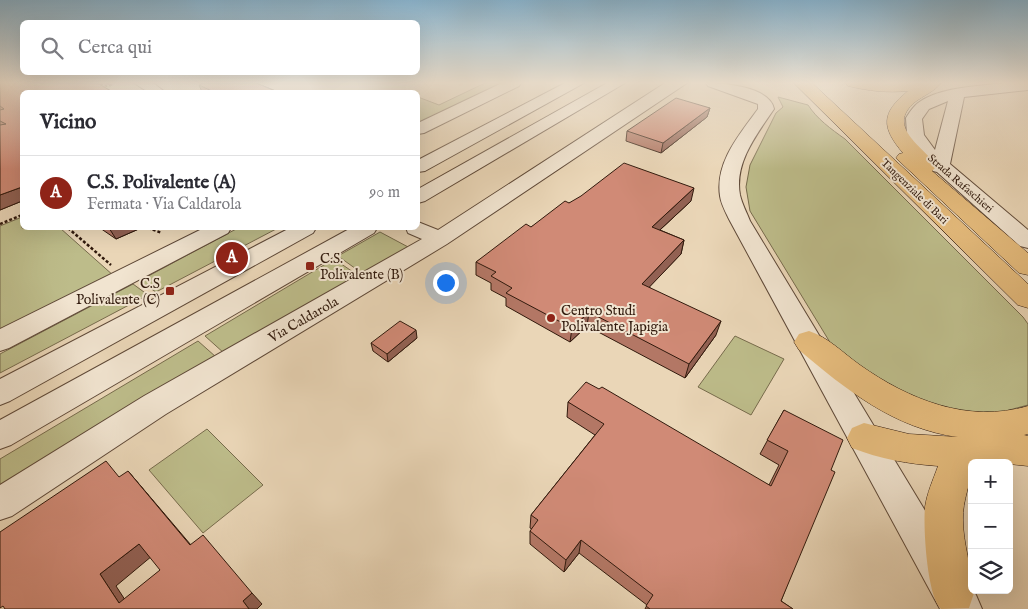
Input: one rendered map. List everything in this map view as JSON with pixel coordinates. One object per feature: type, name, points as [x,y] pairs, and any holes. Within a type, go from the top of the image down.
[{"type":"highway","name":"Tangenziale di Bari","points":[[832,111],[1028,299]]},
{"type":"highway","name":"Tangenziale di Bari","points":[[855,111],[1028,267]]},
{"type":"highway","points":[[897,111],[897,131],[900,138],[931,169],[963,210]]},
{"type":"highway","points":[[934,210],[978,266],[1028,318]]},
{"type":"highway","points":[[809,342],[855,379],[897,405],[930,418],[958,424],[1008,427],[1028,420]]},
{"type":"highway","points":[[864,438],[888,421],[930,418]]},
{"type":"highway","points":[[864,438],[909,450],[966,453],[998,448],[1028,450]]},
{"type":"highway","points":[[958,601],[943,530],[944,508],[951,479],[966,453]]},
{"type":"street","points":[[420,128],[455,111]]},
{"type":"street","points":[[420,166],[523,111]]},
{"type":"street","points":[[425,193],[568,111]]},
{"type":"street","name":"Via Caldarola","points":[[0,504],[155,405],[439,239],[632,111]]},
{"type":"street","points":[[764,111],[740,148],[730,180],[730,196],[740,221],[958,601]]},
{"type":"street","name":"Strada Rafaschieri","points":[[920,111],[914,119],[914,134],[921,147],[940,167],[1028,241]]},
{"type":"street","points":[[940,167],[953,111]]},
{"type":"street","points":[[0,341],[216,230]]},
{"type":"street","points":[[0,393],[301,230]]},
{"type":"street","points":[[0,436],[362,230]]},
{"type":"street","points":[[420,230],[439,239]]},
{"type":"path","points":[[0,224],[20,216]]},
{"type":"path","points":[[70,230],[115,268]]},
{"type":"path","points":[[154,230],[162,233]]},
{"type":"shaded area","points":[[420,111],[443,111],[420,122]]},
{"type":"shaded area","points":[[778,111],[813,111],[830,128],[845,139],[1023,317],[1028,324],[1028,405],[983,417],[899,399],[831,344],[750,211],[746,187],[750,165]]},
{"type":"shaded area","points":[[20,218],[20,230],[62,230],[114,276],[0,333],[0,226]]},
{"type":"shaded area","points":[[234,230],[274,230],[156,292],[139,281]]},
{"type":"shaded area","points":[[380,232],[410,248],[363,274],[338,256]]},
{"type":"shaded area","points":[[334,259],[359,276],[225,354],[205,336]]},
{"type":"shaded area","points":[[133,284],[148,295],[0,373],[0,354]]},
{"type":"shaded area","points":[[735,336],[784,359],[751,415],[698,387]]},
{"type":"shaded area","points":[[198,341],[216,357],[0,489],[0,459]]},
{"type":"shaded area","points":[[207,429],[263,485],[203,533],[149,470]]},
{"type":"building","points":[[0,111],[20,111],[20,188],[0,195],[0,125],[6,124],[0,121]]},
{"type":"building","points":[[656,111],[705,111],[663,143],[627,131]]},
{"type":"building","points":[[624,163],[694,188],[652,227],[684,240],[642,284],[721,321],[689,364],[589,312],[572,328],[506,293],[512,288],[491,276],[496,272],[476,262],[526,224],[531,227],[565,201],[569,203],[581,196]]},
{"type":"building","points":[[400,321],[416,330],[387,354],[371,343]]},
{"type":"building","points":[[586,382],[599,389],[602,387],[771,486],[788,451],[767,440],[784,410],[843,440],[831,470],[835,472],[781,601],[793,609],[650,609],[646,606],[653,595],[581,540],[566,560],[530,531],[538,520],[531,515],[604,424],[568,402]]},
{"type":"building","points":[[106,461],[119,477],[128,471],[190,545],[203,535],[252,593],[243,601],[249,609],[5,609],[3,606],[0,608],[0,532]],"holes":[[[139,544],[160,570],[119,603],[100,574]]]},
{"type":"place","name":"C.S. Polivalente (A)","points":[[232,258]]},
{"type":"place","name":"C.S. Polivalente (B)","points":[[310,266]]},
{"type":"place","name":"C.S Polivalente (C)","points":[[170,291]]},
{"type":"place","name":"Centro Studi Polivalente Japigia","points":[[551,318]]}]
